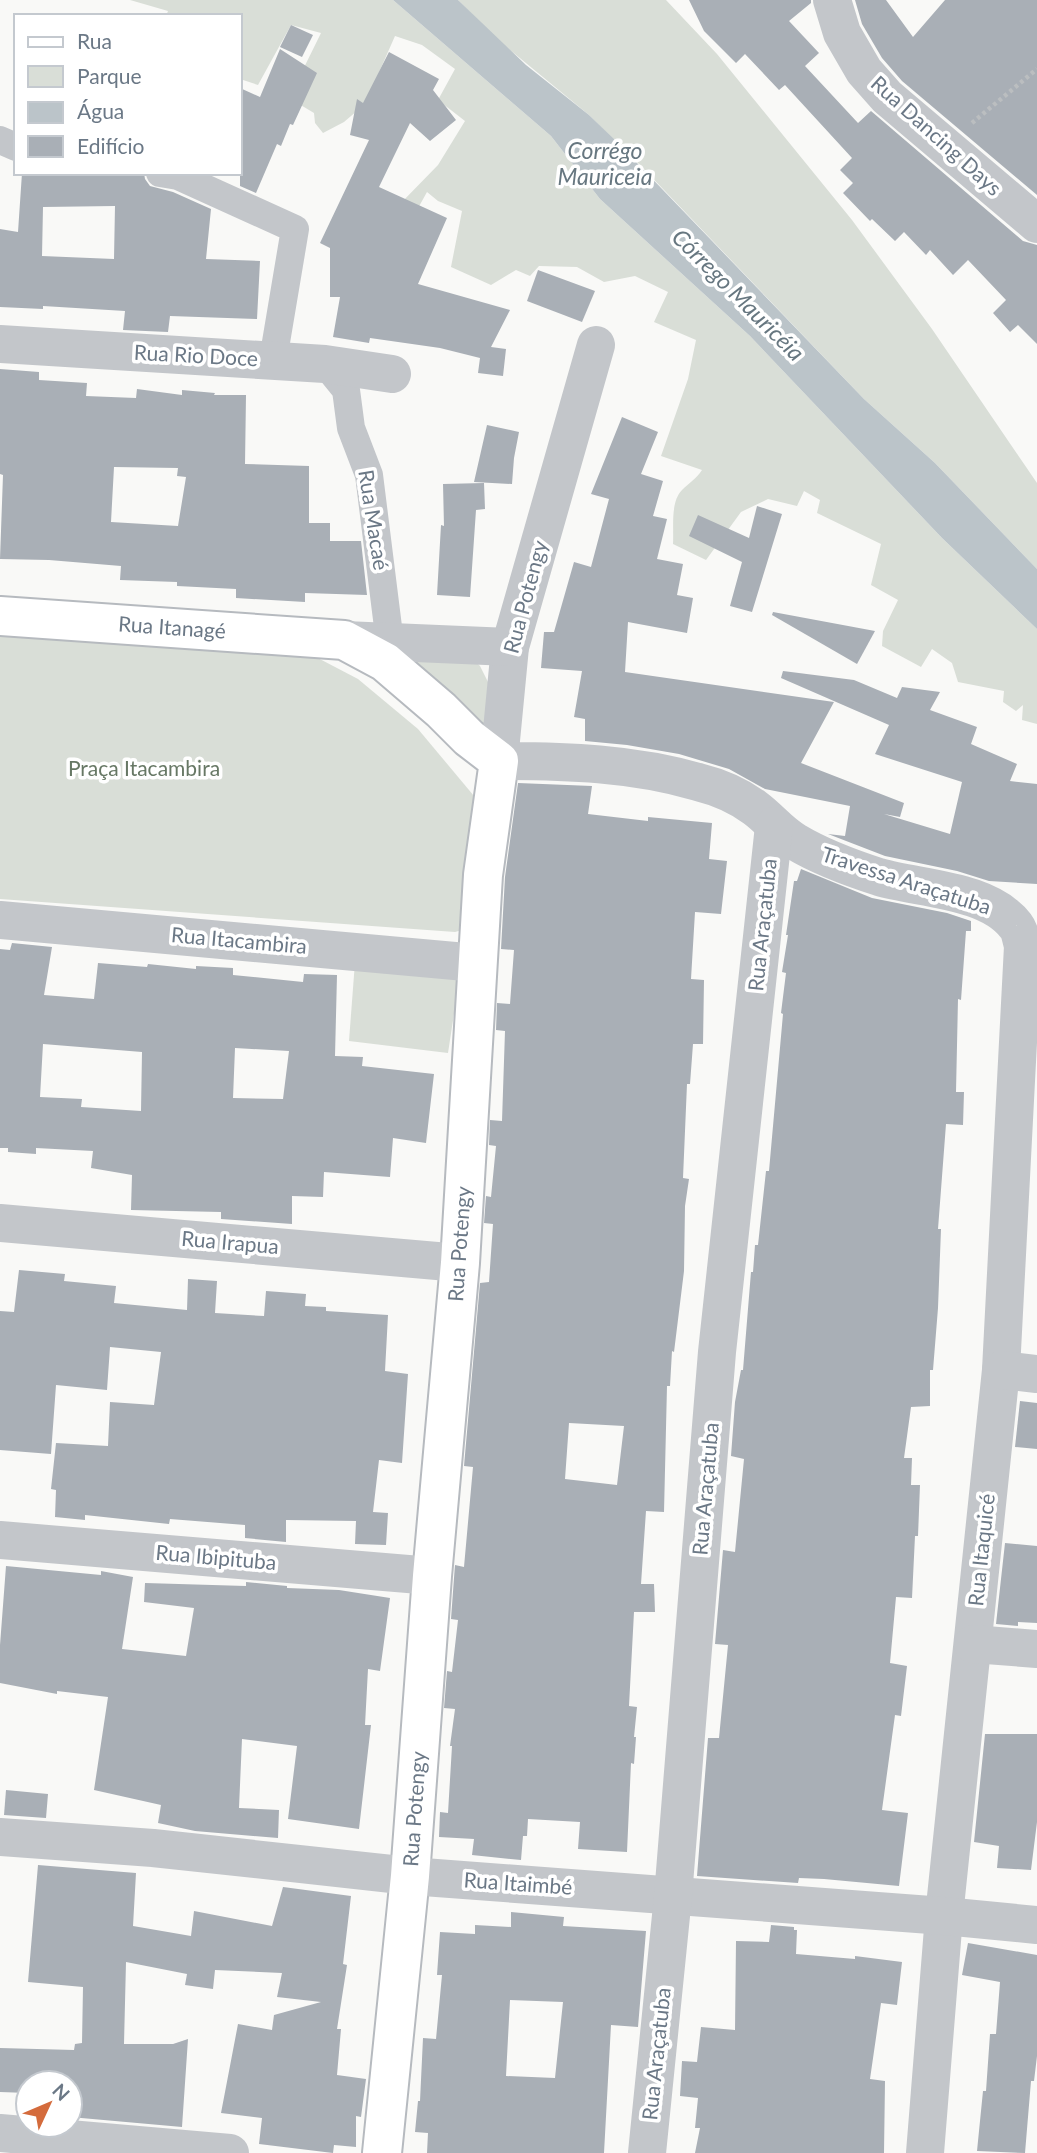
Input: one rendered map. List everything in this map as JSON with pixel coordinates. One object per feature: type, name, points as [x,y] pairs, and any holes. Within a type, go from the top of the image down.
[{"type":"main road","name":"Rua Itanagé","points":[[0,616],[344,640],[393,669],[469,738],[499,761]]},
{"type":"main road","name":"Rua Potengy","points":[[382,2153],[410,1876],[432,1576],[460,1263],[483,875],[499,761]]},
{"type":"street","name":"Rua Dancing Days","points":[[832,0],[842,33],[864,71],[887,97],[1037,224]]},
{"type":"street","points":[[172,175],[295,229],[273,360]]},
{"type":"street","name":"Rua Rio Doce","points":[[0,344],[326,364],[392,374]]},
{"type":"street","name":"Rua Potengy","points":[[499,761],[510,647],[596,345]]},
{"type":"street","name":"Rua Macaé","points":[[326,364],[346,390],[352,428],[369,475],[390,643]]},
{"type":"street","name":"Rua Itanagé","points":[[344,640],[510,647]]},
{"type":"street","name":"Travessa Araçatuba","points":[[499,761],[602,764],[640,768],[699,782],[738,796],[758,810],[774,827],[813,852],[880,877],[944,891],[994,906],[1018,928],[1023,946]]},
{"type":"street","name":"Rua Araçatuba","points":[[648,2153],[674,1896],[716,1352],[774,827]]},
{"type":"street","name":"Rua Itacambira","points":[[0,920],[477,963]]},
{"type":"street","name":"Rua Itaquicé","points":[[925,2153],[944,1916],[973,1644],[1019,1372],[1023,946]]},
{"type":"street","name":"Rua Irapua","points":[[0,1223],[460,1263]]},
{"type":"street","name":"Rua Ibipituba","points":[[0,1540],[432,1576]]},
{"type":"street","points":[[973,1644],[1037,1648]]},
{"type":"street","name":"Rua Itaimbé","points":[[0,1836],[153,1848],[410,1876],[1037,1925]]},
{"type":"street","points":[[0,2133],[230,2153]]},
{"type":"path","points":[[944,146],[1037,69]]},
{"type":"green space","points":[[130,0],[393,0],[551,136],[600,199],[750,336],[942,538],[1037,629],[1037,724],[1022,720],[1023,705],[1016,711],[1003,702],[1004,691],[958,682],[952,663],[932,649],[921,667],[882,646],[883,631],[898,600],[871,585],[881,544],[817,513],[820,500],[804,491],[797,506],[768,499],[741,512],[706,560],[673,544],[673,516],[678,495],[702,470],[661,456],[688,379],[696,340],[654,322],[668,292],[635,276],[604,282],[577,267],[539,266],[530,276],[516,270],[491,285],[451,267],[462,211],[438,201],[427,192],[412,219],[400,204],[438,165],[465,121],[438,100],[455,69],[422,45],[395,36],[365,104],[344,122],[323,133],[315,123],[314,113],[289,98],[321,33],[291,25],[258,85],[242,80],[242,14],[167,14],[168,11]]},
{"type":"green space","points":[[458,0],[666,0],[717,54],[852,220],[932,329],[1037,483],[1037,569],[935,463],[864,399],[640,165],[589,115],[498,40]]},
{"type":"green space","name":"Praça Itacambira","points":[[0,617],[314,656],[358,679],[418,729],[479,802],[469,928],[455,932],[0,899]]},
{"type":"green space","points":[[467,654],[480,666],[488,682],[487,747],[397,663]]},
{"type":"green space","points":[[355,962],[460,975],[448,1053],[349,1041]]},
{"type":"water","points":[[393,0],[458,0],[526,65],[589,115],[614,139],[864,399],[935,463],[1037,569],[1037,629],[942,538],[750,336],[600,199],[551,136]]},
{"type":"building","points":[[689,0],[811,0],[811,3],[789,21],[819,53],[805,66],[858,123],[871,111],[1023,241],[1037,245],[1037,344],[1018,325],[1010,332],[993,313],[1006,300],[968,260],[953,275],[930,250],[926,255],[904,232],[895,241],[872,219],[870,221],[843,193],[853,183],[840,170],[852,158],[785,85],[779,90],[745,54],[736,63],[704,31]]},
{"type":"building","points":[[855,0],[886,0],[913,37],[945,0],[1037,0],[1037,195],[902,81],[882,58],[862,24]]},
{"type":"building","points":[[291,25],[313,35],[302,57],[280,47]]},
{"type":"building","points":[[280,49],[317,73],[293,125],[290,124],[281,146],[277,144],[256,193],[240,186],[242,89],[260,97]]},
{"type":"building","points":[[389,52],[439,79],[433,90],[456,120],[430,141],[410,123],[379,187],[447,218],[418,284],[510,310],[491,347],[506,349],[503,376],[478,373],[480,358],[440,348],[370,338],[369,343],[333,337],[340,297],[330,297],[330,248],[320,243],[369,140],[350,135],[357,99],[363,103]]},
{"type":"building","points":[[22,175],[144,175],[150,186],[173,192],[211,209],[206,259],[260,261],[257,319],[170,316],[168,332],[123,330],[125,311],[43,306],[43,309],[0,307],[0,229],[18,232]],"holes":[[[115,206],[114,259],[42,256],[43,207]]]},
{"type":"building","points":[[538,270],[595,291],[582,322],[527,301]]},
{"type":"building","points":[[0,369],[39,372],[39,380],[87,383],[86,396],[136,398],[137,389],[182,395],[182,390],[215,393],[214,395],[246,395],[245,464],[309,466],[309,523],[330,523],[330,541],[361,541],[367,595],[305,593],[305,602],[236,598],[236,589],[177,586],[177,582],[120,580],[121,566],[0,559],[3,475],[0,474]],"holes":[[[114,467],[178,468],[177,476],[186,477],[178,526],[111,522]]]},
{"type":"building","points":[[622,417],[658,432],[641,474],[663,481],[653,516],[667,519],[657,559],[683,564],[677,595],[693,598],[687,633],[628,622],[625,672],[834,702],[801,763],[904,803],[900,817],[884,814],[950,834],[962,782],[875,754],[889,725],[781,678],[783,671],[854,680],[897,698],[902,687],[940,692],[930,710],[977,727],[971,744],[1017,764],[1010,781],[1037,784],[1037,884],[989,881],[957,871],[885,856],[828,834],[845,836],[850,806],[765,789],[729,769],[679,754],[585,741],[585,719],[574,717],[582,671],[541,668],[544,632],[554,632],[574,562],[591,567],[609,499],[591,494]]},
{"type":"building","points":[[487,425],[519,432],[512,484],[474,482]]},
{"type":"building","points":[[484,483],[485,509],[476,510],[470,597],[437,595],[441,525],[444,526],[443,484]]},
{"type":"building","points":[[757,506],[782,514],[752,612],[730,606],[742,562],[689,536],[698,515],[749,538]]},
{"type":"building","points":[[773,612],[875,631],[857,664],[772,615]]},
{"type":"building","points":[[518,783],[592,786],[588,814],[648,821],[648,817],[712,823],[709,859],[727,861],[721,914],[695,912],[691,979],[704,980],[703,1044],[693,1044],[690,1084],[687,1084],[683,1178],[689,1179],[685,1206],[684,1271],[674,1352],[672,1351],[670,1386],[667,1386],[664,1512],[646,1511],[641,1584],[654,1584],[655,1612],[634,1612],[629,1706],[637,1707],[634,1764],[631,1763],[627,1852],[578,1849],[580,1822],[528,1819],[521,1860],[472,1855],[474,1839],[439,1837],[440,1812],[448,1813],[450,1746],[455,1709],[444,1708],[447,1671],[452,1672],[458,1620],[451,1619],[455,1565],[464,1567],[473,1467],[464,1466],[480,1283],[489,1282],[493,1224],[484,1223],[486,1196],[491,1197],[496,1146],[489,1145],[490,1120],[502,1121],[505,1031],[496,1030],[497,1003],[510,1004],[514,950],[501,949],[505,877]],"holes":[[[569,1423],[624,1426],[617,1485],[565,1479]]]},
{"type":"building","points":[[801,869],[872,898],[947,913],[971,921],[971,931],[966,931],[961,1000],[958,999],[956,1092],[964,1092],[963,1125],[946,1124],[938,1229],[941,1229],[938,1308],[933,1370],[930,1370],[930,1406],[911,1407],[904,1458],[912,1458],[911,1485],[920,1485],[918,1536],[915,1536],[912,1598],[896,1597],[890,1663],[907,1666],[901,1716],[895,1715],[882,1810],[908,1813],[899,1886],[824,1879],[799,1878],[798,1883],[697,1876],[708,1738],[719,1738],[728,1645],[715,1644],[723,1550],[735,1552],[744,1459],[731,1456],[735,1402],[743,1370],[751,1272],[755,1245],[758,1245],[766,1171],[769,1171],[786,973],[782,972],[786,935],[794,881],[797,881]]},
{"type":"building","points":[[12,943],[52,947],[44,995],[94,999],[98,963],[196,969],[196,966],[233,968],[233,975],[303,982],[304,974],[337,975],[335,1056],[363,1057],[362,1066],[434,1074],[426,1143],[393,1138],[390,1177],[324,1172],[323,1197],[292,1196],[292,1224],[221,1219],[221,1212],[131,1210],[132,1175],[91,1168],[93,1151],[36,1148],[36,1154],[8,1152],[8,1148],[0,1148],[0,949],[10,950]],"holes":[[[43,1044],[142,1052],[141,1111],[81,1107],[82,1099],[40,1097]],[[235,1048],[289,1051],[283,1099],[233,1098]]]},
{"type":"building","points":[[19,1270],[65,1274],[64,1281],[116,1286],[114,1303],[187,1310],[188,1279],[217,1281],[215,1313],[264,1316],[266,1291],[306,1294],[305,1306],[326,1307],[326,1311],[388,1315],[385,1371],[408,1374],[402,1463],[379,1460],[373,1512],[388,1513],[386,1545],[355,1544],[356,1521],[286,1520],[286,1542],[245,1538],[245,1525],[170,1519],[169,1524],[85,1515],[85,1520],[55,1517],[56,1490],[51,1489],[56,1443],[108,1446],[110,1402],[154,1405],[161,1352],[110,1347],[107,1390],[56,1385],[51,1454],[0,1450],[0,1311],[14,1312]]},
{"type":"building","points":[[1020,1401],[1037,1403],[1037,1449],[1015,1447]]},
{"type":"building","points":[[1005,1543],[1037,1546],[1037,1623],[1018,1622],[1018,1626],[996,1624]]},
{"type":"building","points":[[6,1566],[101,1575],[101,1571],[133,1577],[122,1649],[186,1656],[194,1608],[144,1602],[145,1583],[246,1586],[246,1582],[287,1588],[339,1590],[390,1598],[380,1671],[368,1669],[365,1725],[371,1725],[359,1829],[288,1819],[297,1746],[242,1739],[239,1808],[279,1810],[278,1838],[195,1831],[158,1823],[161,1805],[94,1790],[108,1697],[57,1691],[57,1694],[0,1683]]},
{"type":"building","points":[[985,1734],[1037,1734],[1037,1822],[1031,1870],[997,1868],[999,1846],[974,1842]]},
{"type":"building","points":[[6,1790],[48,1794],[46,1818],[4,1815]]},
{"type":"building","points":[[38,1865],[136,1873],[133,1926],[191,1936],[194,1911],[272,1926],[283,1887],[351,1896],[343,1964],[347,1965],[337,2029],[341,2029],[337,2075],[366,2079],[361,2117],[356,2116],[356,2147],[334,2145],[333,2153],[259,2144],[262,2118],[221,2113],[238,2024],[272,2030],[274,2015],[321,2002],[277,1997],[282,1973],[215,1970],[213,1989],[185,1985],[187,1974],[126,1962],[124,2044],[173,2044],[188,2039],[182,2127],[84,2118],[84,2069],[14,2069],[14,2092],[0,2092],[0,2048],[74,2050],[75,2044],[82,2043],[83,1987],[28,1982]]},
{"type":"building","points":[[511,1912],[564,1917],[563,1926],[646,1931],[638,2027],[611,2025],[604,2153],[427,2153],[428,2133],[415,2132],[420,2101],[423,2038],[436,2039],[442,1975],[437,1975],[440,1932],[475,1934],[475,1925],[511,1927]],"holes":[[[510,2000],[563,2002],[555,2078],[506,2076]]]},
{"type":"building","points":[[771,1925],[794,1927],[794,1930],[797,1930],[796,1954],[855,1959],[855,1956],[902,1962],[897,2005],[881,2003],[870,2079],[885,2081],[884,2153],[695,2153],[700,2128],[695,2128],[698,2098],[680,2096],[682,2061],[697,2062],[701,2027],[735,2030],[736,1941],[769,1942]]},
{"type":"building","points":[[968,1943],[1037,1955],[1037,2056],[1034,2081],[1031,2081],[1025,2153],[977,2151],[983,2091],[986,2091],[990,2034],[996,2034],[1000,1982],[962,1975]]},
{"type":"water label","name":"Corrégo Mauriceia","points":[[605,164]]},
{"type":"water label","name":"Córrego Mauricéia","points":[[738,295]]}]
